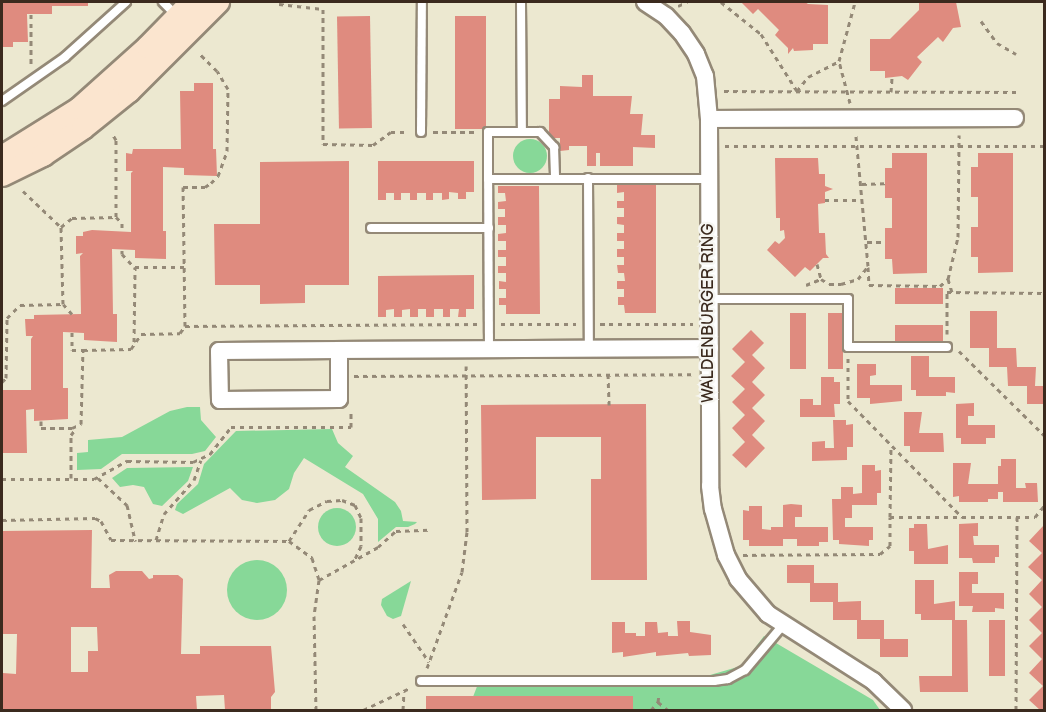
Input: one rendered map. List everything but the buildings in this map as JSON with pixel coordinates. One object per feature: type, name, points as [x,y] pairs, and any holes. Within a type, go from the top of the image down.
[{"type":"street","points":[[2,175],[43,155],[84,128],[138,83],[218,2]]},
{"type":"street","name":"WALDENBURGER RING","points":[[645,2],[666,16],[691,47],[705,76],[709,119],[710,486],[713,509],[726,555],[738,579],[768,614],[873,681],[903,711]]},
{"type":"street","points":[[2,157],[79,109],[178,7]]},
{"type":"street","points":[[709,119],[1015,118]]},
{"type":"street","points":[[339,350],[339,399],[220,400],[219,351],[339,350],[466,349],[489,349],[590,348],[710,348]]},
{"type":"lane","points":[[2,101],[66,57],[126,2]]},
{"type":"lane","points":[[421,132],[422,2]]},
{"type":"lane","points":[[521,2],[522,132]]},
{"type":"lane","points":[[489,349],[488,132],[540,132],[554,147],[555,179]]},
{"type":"lane","points":[[588,178],[590,348]]},
{"type":"lane","points":[[488,179],[708,179]]},
{"type":"lane","points":[[371,228],[489,228]]},
{"type":"lane","points":[[710,299],[848,299],[848,347],[947,347]]},
{"type":"lane","points":[[421,681],[728,679],[745,670],[783,625]]},
{"type":"path","points":[[721,2],[761,34],[797,91]]},
{"type":"path","points":[[855,2],[839,61],[854,119],[862,184],[869,285],[940,286],[948,279]]},
{"type":"path","points":[[279,4],[324,9],[323,144],[373,145],[391,132],[488,132]]},
{"type":"path","points":[[31,14],[31,82]]},
{"type":"path","points":[[981,21],[996,43],[1016,54]]},
{"type":"path","points":[[72,332],[72,350],[130,349],[141,334],[180,333],[185,326],[183,187],[205,187],[211,183],[218,176],[227,151],[228,89],[217,71],[199,53]]},
{"type":"path","points":[[797,91],[808,77],[839,61]]},
{"type":"path","points":[[891,92],[892,78]]},
{"type":"path","points":[[706,91],[1016,92]]},
{"type":"path","points":[[953,292],[948,279],[958,237],[959,118]]},
{"type":"path","points":[[112,133],[116,140],[116,217],[122,223],[122,230]]},
{"type":"path","points":[[708,146],[1044,146]]},
{"type":"path","points":[[862,184],[885,183]]},
{"type":"path","points":[[23,191],[61,227],[63,304],[72,314]]},
{"type":"path","points":[[825,200],[863,200]]},
{"type":"path","points":[[61,227],[72,218],[116,217]]},
{"type":"path","points":[[867,242],[885,242]]},
{"type":"path","points":[[122,250],[122,254],[135,267],[184,267]]},
{"type":"path","points":[[817,264],[821,279],[829,284],[841,285],[858,279],[868,266]]},
{"type":"path","points":[[134,344],[135,267]]},
{"type":"path","points":[[1044,293],[947,292],[947,347],[955,347],[1044,435]]},
{"type":"path","points":[[2,382],[6,378],[7,318],[20,305],[63,304]]},
{"type":"path","points":[[940,316],[947,316]]},
{"type":"path","points":[[185,326],[710,324]]},
{"type":"path","points":[[848,347],[848,400],[962,517]]},
{"type":"path","points":[[363,711],[404,692],[421,681],[430,663],[462,572],[467,532],[466,349]]},
{"type":"path","points":[[41,421],[41,428],[72,428],[81,424],[83,350]]},
{"type":"path","points":[[608,374],[609,405]]},
{"type":"path","points":[[351,386],[352,376],[710,374]]},
{"type":"path","points":[[2,478],[98,477],[127,461],[193,462],[210,454],[231,428],[351,427],[351,406]]},
{"type":"path","points":[[71,478],[71,435],[74,431]]},
{"type":"path","points":[[726,555],[880,554],[890,546],[891,446]]},
{"type":"path","points":[[156,541],[164,514],[194,480],[201,460]]},
{"type":"path","points":[[98,477],[127,505],[135,540]]},
{"type":"path","points":[[289,541],[309,510],[327,501],[342,500],[355,505],[361,518],[362,546],[354,561]]},
{"type":"path","points":[[890,518],[1035,517],[1044,506]]},
{"type":"path","points":[[1016,711],[1017,517]]},
{"type":"path","points":[[2,520],[95,518],[101,521],[111,540],[289,541],[312,558],[319,580],[314,616],[316,711]]},
{"type":"path","points":[[319,580],[378,547],[396,531],[429,531]]},
{"type":"path","points":[[403,624],[430,663]]},
{"type":"path","points":[[651,711],[658,702],[659,681]]},
{"type":"path","points":[[403,711],[404,692]]},
{"type":"path","points":[[658,702],[668,711]]},
{"type":"green space","points":[[530,139],[542,144],[547,156],[542,168],[530,173],[518,168],[513,156],[518,144]]},
{"type":"green space","points":[[200,407],[201,420],[216,437],[205,451],[192,454],[122,454],[101,469],[77,470],[77,453],[88,452],[88,440],[122,437],[170,411]]},
{"type":"green space","points":[[332,429],[338,443],[353,456],[345,467],[395,502],[401,511],[403,521],[417,522],[415,524],[408,527],[396,527],[378,542],[378,519],[363,494],[304,458],[294,473],[289,489],[275,500],[257,503],[242,500],[230,488],[183,514],[175,510],[177,504],[198,484],[204,464],[236,431]]},
{"type":"green space","points":[[193,467],[188,481],[162,506],[153,504],[144,487],[133,485],[120,487],[112,478],[127,468]]},
{"type":"green space","points":[[337,508],[350,514],[356,527],[350,540],[337,546],[324,540],[318,527],[324,514]]},
{"type":"green space","points":[[257,560],[274,565],[282,573],[287,590],[282,607],[274,615],[257,620],[240,615],[232,607],[227,590],[232,573],[240,565]]},
{"type":"green space","points":[[411,581],[401,616],[393,619],[387,616],[381,605],[382,599]]},
{"type":"green space","points":[[764,636],[873,700],[880,710],[468,710],[481,676],[710,675],[741,666]]}]
